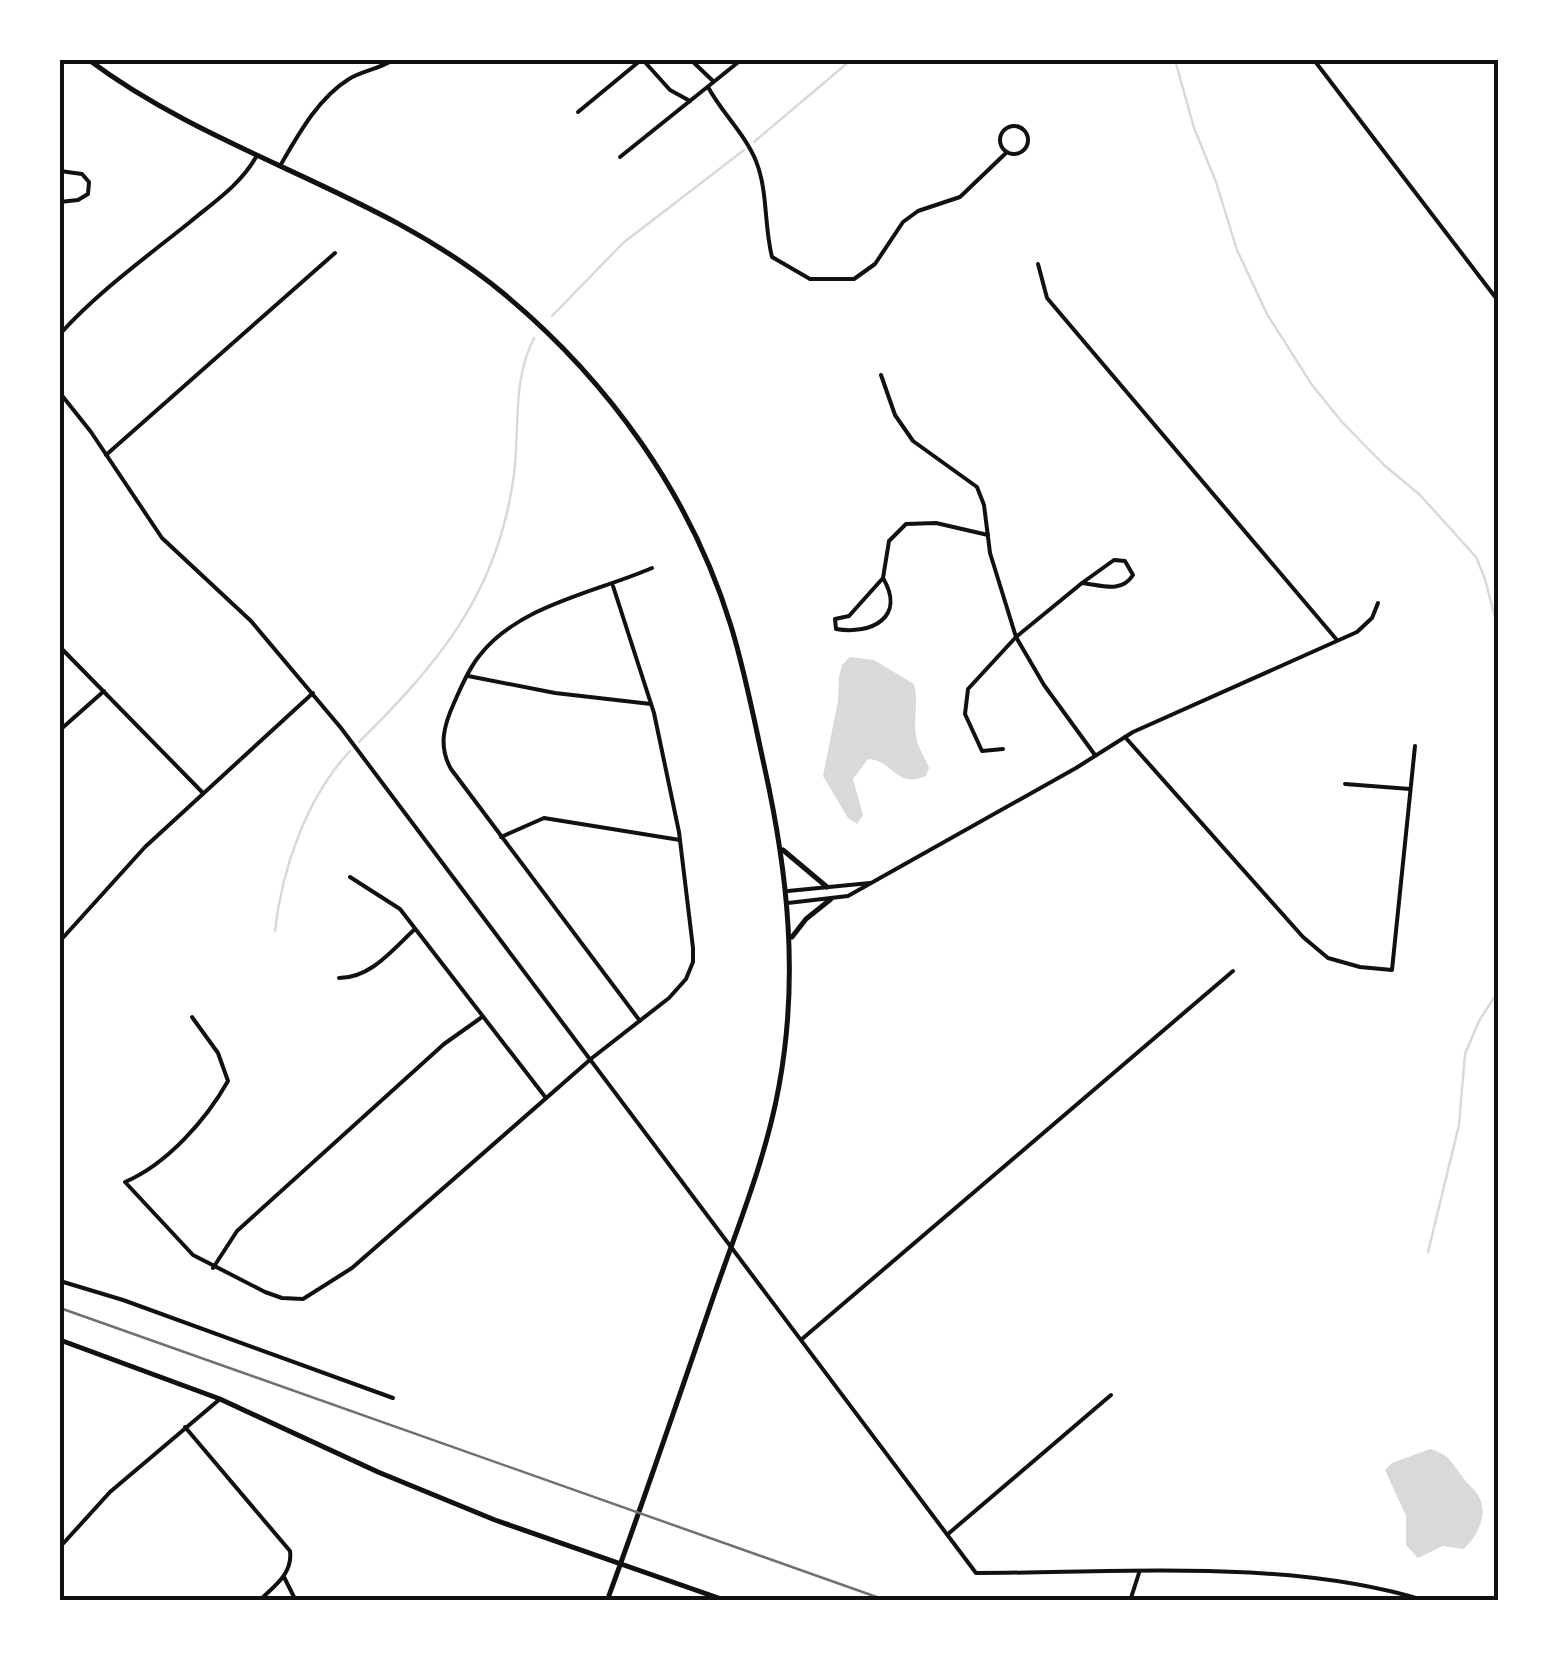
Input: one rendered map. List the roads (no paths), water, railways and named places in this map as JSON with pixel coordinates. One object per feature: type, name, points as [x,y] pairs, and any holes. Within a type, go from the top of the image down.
[{"type":"main road","points":[[89,60],[151,102],[389,218],[462,262],[544,328],[619,411],[672,492],[719,590],[744,671],[782,850],[791,940],[789,1016],[764,1152],[607,1601]]},
{"type":"main road","points":[[782,850],[826,887]]},
{"type":"main road","points":[[791,940],[806,919],[830,899]]},
{"type":"main road","points":[[60,1340],[220,1399],[430,1494],[727,1601]]},
{"type":"street","points":[[279,167],[304,126],[331,94],[350,78],[377,70],[393,60]]},
{"type":"street","points":[[578,112],[642,60],[670,90],[690,100]]},
{"type":"street","points":[[690,60],[714,82]]},
{"type":"street","points":[[620,157],[741,60]]},
{"type":"street","points":[[1314,60],[1499,302]]},
{"type":"street","points":[[708,86],[755,158],[762,177],[772,257],[810,279],[854,279],[875,264],[903,222],[918,211],[960,198],[1007,152],[1020,153],[1026,146],[1026,134],[1020,127],[1002,131],[1000,145],[1007,152]]},
{"type":"street","points":[[60,334],[104,291],[225,193],[247,172],[256,156]]},
{"type":"street","points":[[60,171],[82,174],[89,182],[88,194],[78,200],[60,202]]},
{"type":"street","points":[[106,455],[335,253]]},
{"type":"street","points":[[1038,264],[1047,298],[1337,640]]},
{"type":"street","points":[[881,375],[896,415],[913,441],[977,487],[1016,637],[1095,756]]},
{"type":"street","points":[[60,392],[162,538],[251,620],[312,693],[592,1058],[976,1572],[1280,1574],[1333,1580],[1426,1601]]},
{"type":"street","points":[[883,578],[894,597],[892,608],[882,620],[836,629],[835,619],[850,616],[883,578],[890,541],[906,524],[936,524],[988,535]]},
{"type":"street","points":[[1003,748],[982,751],[968,727],[968,690],[1016,637],[1082,582],[1114,560],[1125,562],[1133,576],[1116,588],[1082,582]]},
{"type":"street","points":[[640,1021],[451,769],[444,752],[446,721],[479,656],[491,644],[544,608],[652,568]]},
{"type":"street","points":[[192,1017],[218,1053],[228,1081],[204,1118],[142,1174],[124,1182],[193,1255],[282,1298],[303,1299],[352,1268],[592,1058],[677,990],[692,962],[680,840],[651,704],[612,586]]},
{"type":"street","points":[[788,903],[848,896],[1125,737],[1365,626],[1378,603]]},
{"type":"street","points":[[60,648],[203,793]]},
{"type":"street","points":[[468,676],[554,693],[651,704]]},
{"type":"street","points":[[60,730],[104,691]]},
{"type":"street","points":[[60,941],[144,847],[312,693]]},
{"type":"street","points":[[1125,737],[1303,936],[1328,958],[1392,970],[1416,746]]},
{"type":"street","points":[[1345,784],[1410,789]]},
{"type":"street","points":[[502,837],[544,818],[680,840]]},
{"type":"street","points":[[350,876],[400,909],[546,1098]]},
{"type":"street","points":[[788,892],[874,882]]},
{"type":"street","points":[[339,978],[356,978],[372,969],[415,929]]},
{"type":"street","points":[[802,1339],[1233,971]]},
{"type":"street","points":[[214,1268],[237,1230],[444,1044],[482,1017]]},
{"type":"street","points":[[60,1280],[393,1398]]},
{"type":"street","points":[[948,1534],[1111,1394]]},
{"type":"street","points":[[60,1547],[102,1500],[220,1399]]},
{"type":"street","points":[[185,1426],[287,1544],[292,1557],[284,1577],[259,1601]]},
{"type":"street","points":[[1130,1601],[1138,1573]]},
{"type":"street","points":[[284,1577],[296,1601]]},
{"type":"waterway","points":[[754,142],[851,60]]},
{"type":"waterway","points":[[1175,60],[1194,128],[1237,250],[1267,314],[1312,385],[1342,422],[1420,495],[1476,557],[1499,633]]},
{"type":"waterway","points":[[552,316],[623,243],[744,150]]},
{"type":"waterway","points":[[359,742],[440,653],[480,589],[506,516],[514,474],[522,371],[534,338]]},
{"type":"waterway","points":[[275,931],[290,858],[299,835],[321,790],[350,751]]},
{"type":"waterway","points":[[1499,816],[1499,839]]},
{"type":"waterway","points":[[1428,1252],[1459,1125],[1465,1054],[1479,1021],[1499,990]]},
{"type":"railway","points":[[60,1308],[888,1601]]}]
